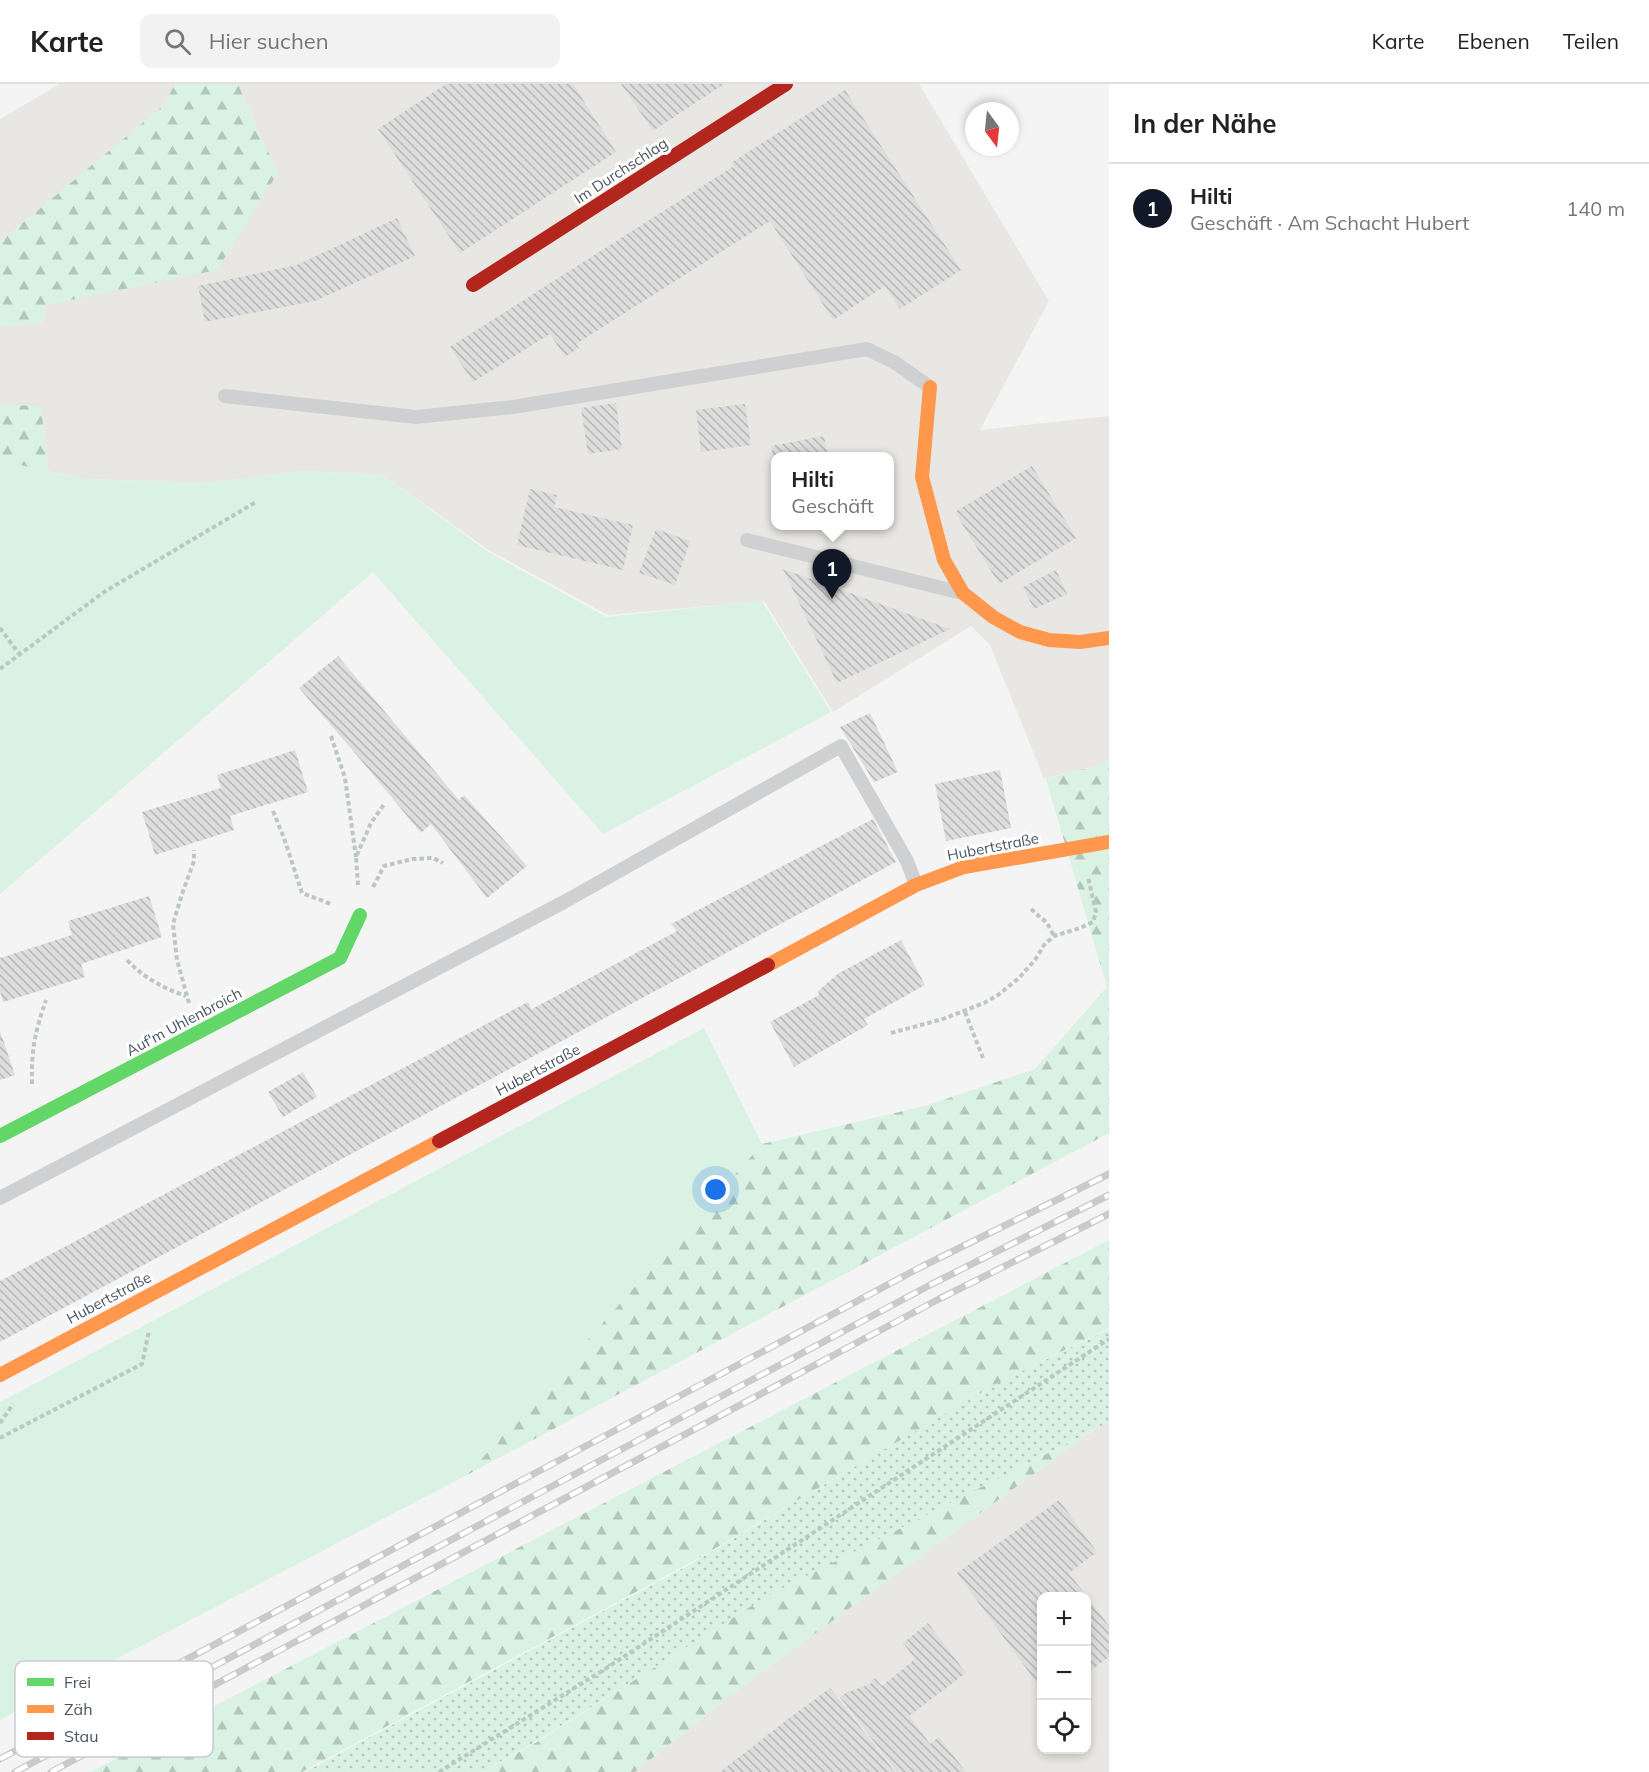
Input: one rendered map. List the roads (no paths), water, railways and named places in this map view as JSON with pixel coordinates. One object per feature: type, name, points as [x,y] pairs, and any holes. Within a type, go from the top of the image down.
[{"type":"street","name":"Im Durchschlag","points":[[473,285],[786,84]]},
{"type":"street","points":[[930,387],[922,477],[944,560],[963,593],[993,617],[1020,632],[1048,640],[1080,642],[1109,638]]},
{"type":"street","name":"Hubertstraße","points":[[0,1375],[672,1018],[916,885],[964,867],[1109,842]]},
{"type":"street","name":"Auf'm Uhlenbroich","points":[[0,1136],[340,958],[360,915]]},
{"type":"lane","points":[[225,396],[416,417],[513,407],[867,349],[894,362],[930,387]]},
{"type":"lane","points":[[747,540],[963,593]]},
{"type":"lane","points":[[0,1198],[564,902],[841,746],[907,861],[916,885]]},
{"type":"railway","points":[[183,1661],[921,1267],[1109,1174]]},
{"type":"railway","points":[[213,1667],[932,1284],[1109,1195]]},
{"type":"railway","points":[[213,1686],[939,1299],[1109,1214]]},
{"type":"railway","points":[[0,1759],[15,1751]]},
{"type":"railway","points":[[15,1772],[43,1757]]},
{"type":"railway","points":[[51,1772],[79,1757]]},
{"type":"place","name":"Hilti","points":[[832,599]]}]
